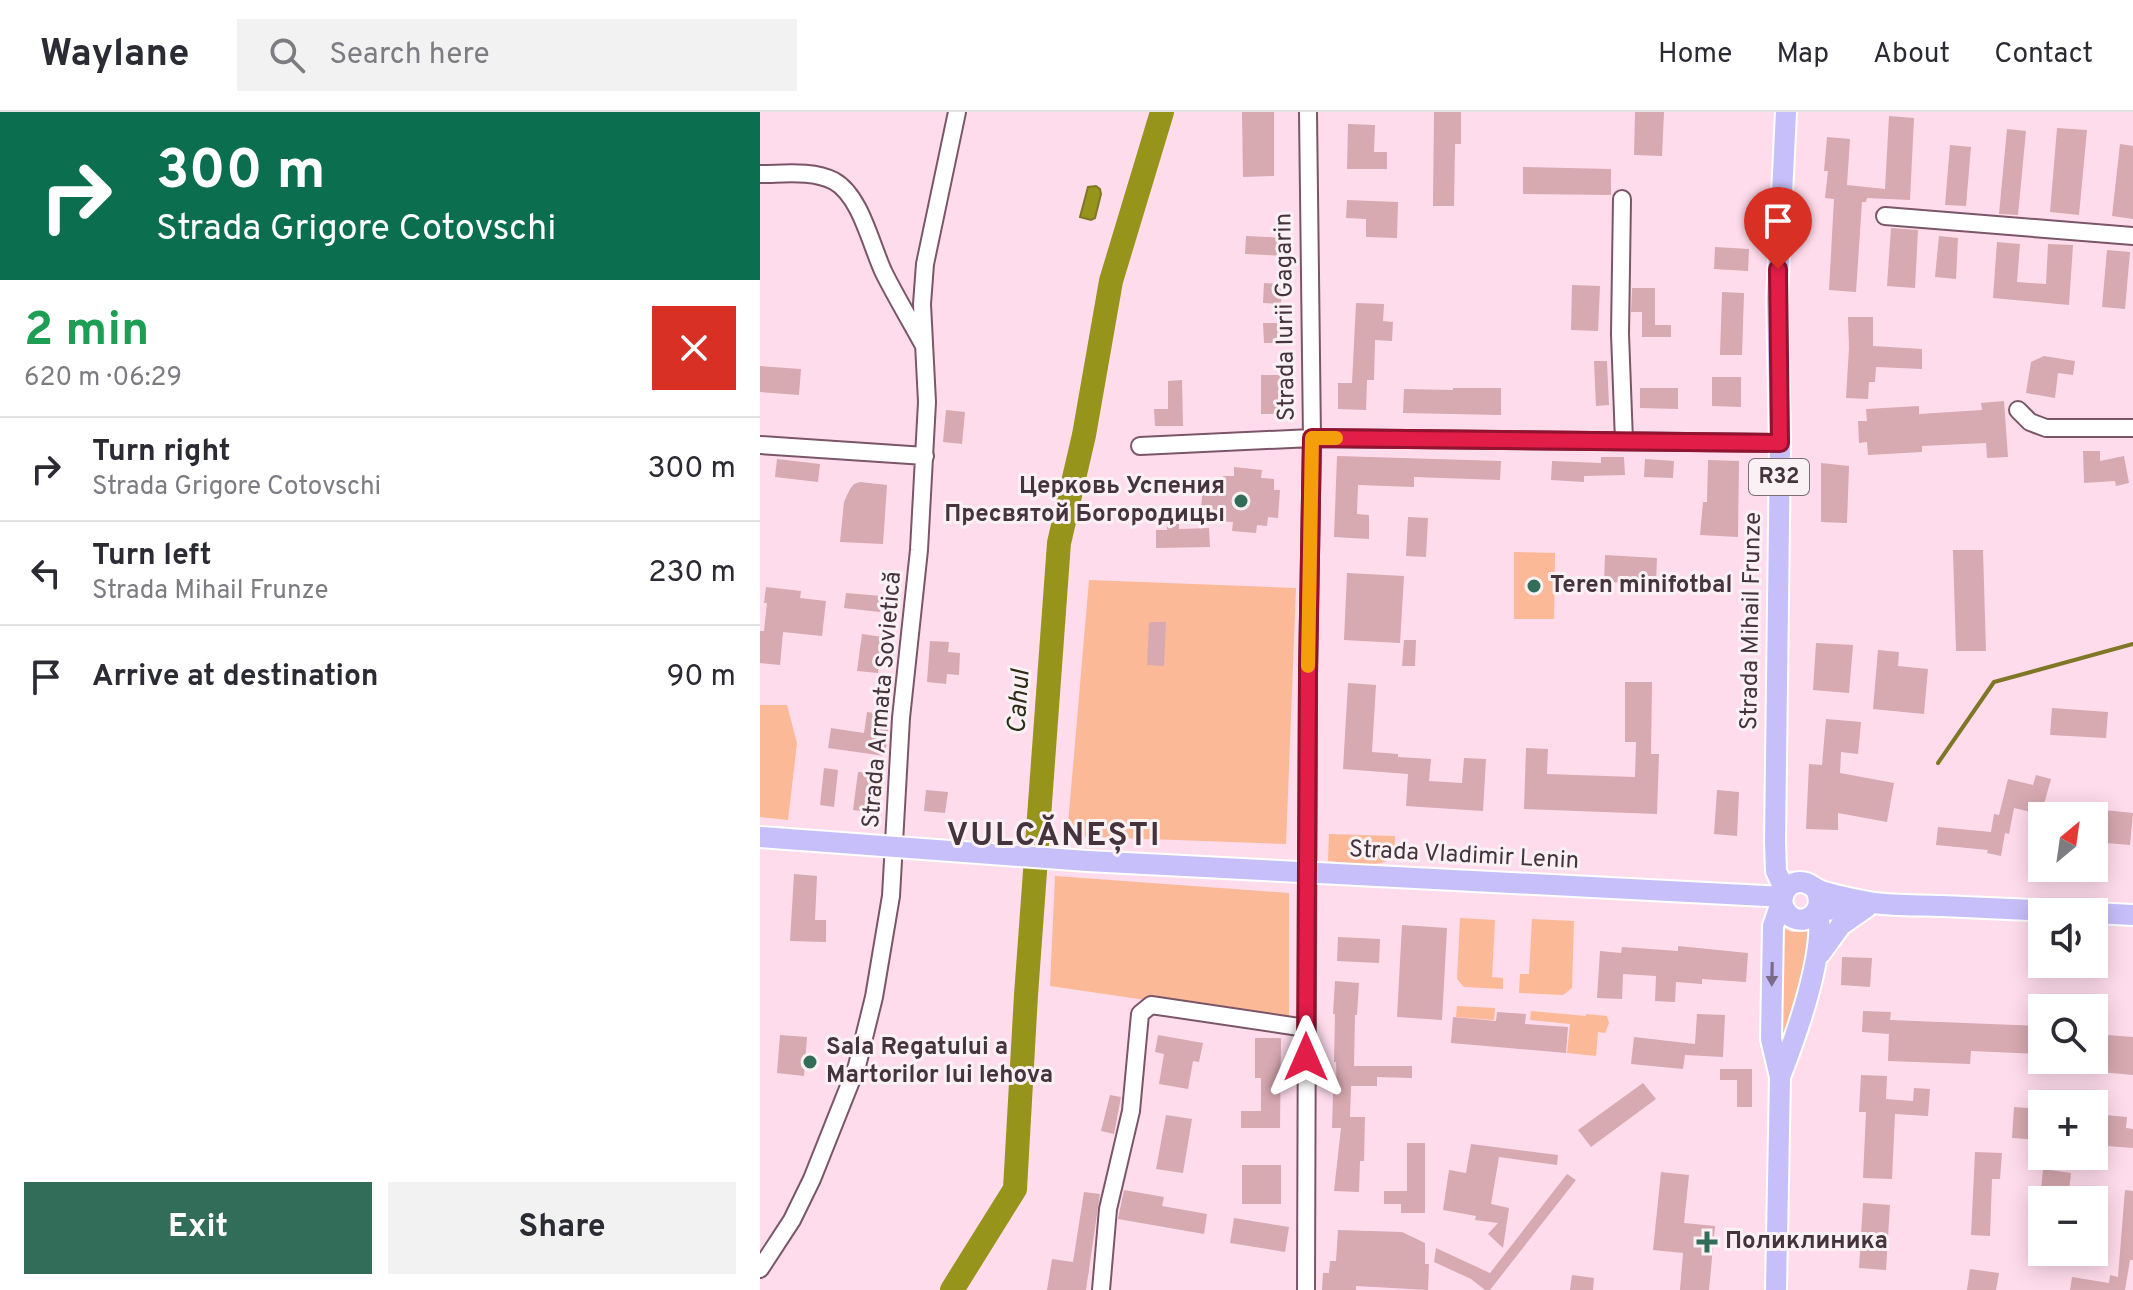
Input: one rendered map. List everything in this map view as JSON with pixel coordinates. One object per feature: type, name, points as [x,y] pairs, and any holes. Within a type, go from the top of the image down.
[{"type":"main road","name":"Strada Mihail Frunze","points":[[1786,112],[1777,298],[1780,443],[1775,842],[1776,871],[1796,890]]},
{"type":"main road","name":"Strada Vladimir Lenin","points":[[760,837],[990,855],[1306,874],[1796,890],[1874,903],[2028,910]]},
{"type":"main road","name":"Strada Vladimir Lenin","points":[[1796,890],[1785,909],[1793,918],[1805,919],[1818,911],[1874,903]]},
{"type":"main road","points":[[1776,1290],[1780,1077],[1771,1039],[1773,926],[1796,890],[1820,901],[1820,929],[1814,968],[1780,1077]]},
{"type":"main road","points":[[1814,968],[1823,948],[1841,925],[1874,903]]},
{"type":"main road","points":[[2108,914],[2133,915]]},
{"type":"street","name":"Strada Armata Sovietică","points":[[760,1269],[792,1220],[812,1179],[857,1066],[874,997],[891,896],[901,718],[919,550],[927,402],[922,304],[925,264],[957,112]]},
{"type":"street","name":"Strada Iurii Gagarin","points":[[1306,1290],[1306,874],[1312,438],[1308,112]]},
{"type":"street","points":[[760,174],[799,173],[818,175],[836,182],[852,199],[883,272],[925,348]]},
{"type":"street","points":[[1622,199],[1620,334],[1624,441]]},
{"type":"street","points":[[1885,216],[2133,236]]},
{"type":"street","points":[[2018,410],[2030,422],[2046,428],[2133,428]]},
{"type":"street","points":[[1140,446],[1312,438],[1780,443]]},
{"type":"street","points":[[760,445],[925,456]]},
{"type":"street","points":[[1101,1290],[1108,1209],[1131,1111],[1140,1014],[1151,1005],[1306,1028]]},
{"type":"shaded area","points":[[1096,186],[1101,194],[1095,218],[1080,217],[1088,187]]},
{"type":"shaded area","name":"Teren minifotbal","points":[[1514,552],[1555,553],[1554,619],[1514,619]]},
{"type":"shaded area","points":[[1089,580],[1296,588],[1286,844],[1067,836]]},
{"type":"shaded area","points":[[760,705],[787,705],[797,743],[788,820],[760,817]]},
{"type":"shaded area","points":[[1329,834],[1395,836],[1394,852],[1381,863],[1328,861]]},
{"type":"shaded area","points":[[1055,876],[1289,893],[1289,1021],[1050,986]]},
{"type":"shaded area","points":[[1460,918],[1495,920],[1492,977],[1503,978],[1503,989],[1464,987],[1457,979]]},
{"type":"shaded area","points":[[1532,919],[1574,921],[1572,988],[1563,995],[1519,993],[1520,974],[1529,974]]},
{"type":"shaded area","points":[[1782,928],[1792,932],[1815,931],[1780,1050]]},
{"type":"shaded area","points":[[1457,1006],[1495,1008],[1494,1020],[1456,1017]]},
{"type":"shaded area","points":[[1531,1011],[1607,1016],[1609,1023],[1605,1033],[1598,1032],[1596,1056],[1567,1053],[1570,1024],[1530,1020]]},
{"type":"building","points":[[1242,112],[1274,112],[1274,176],[1243,177]]},
{"type":"building","points":[[1434,112],[1461,112],[1461,144],[1455,144],[1454,206],[1433,206]]},
{"type":"building","points":[[1635,112],[1664,112],[1662,156],[1634,155]]},
{"type":"building","points":[[1889,116],[1914,118],[1910,200],[1867,198],[1866,202],[1862,202],[1856,292],[1829,290],[1834,199],[1825,198],[1827,137],[1850,139],[1847,185],[1885,189]]},
{"type":"building","points":[[1348,124],[1375,125],[1374,152],[1387,152],[1387,169],[1347,169]]},
{"type":"building","points":[[2057,128],[2087,130],[2079,215],[2050,212]]},
{"type":"building","points":[[2007,129],[2026,131],[2018,215],[1999,214]]},
{"type":"building","points":[[2120,144],[2133,146],[2133,219],[2112,216]]},
{"type":"building","points":[[1950,145],[1971,147],[1966,206],[1945,205]]},
{"type":"building","points":[[1523,167],[1611,169],[1611,195],[1523,194]]},
{"type":"building","points":[[1347,200],[1398,202],[1397,238],[1366,237],[1366,219],[1346,218]]},
{"type":"building","points":[[1751,208],[1768,208],[1767,232],[1750,232]]},
{"type":"building","points":[[1891,228],[1918,230],[1915,288],[1887,286]]},
{"type":"building","points":[[1246,236],[1286,238],[1285,256],[1245,254]]},
{"type":"building","points":[[1939,236],[1958,238],[1956,279],[1935,277]]},
{"type":"building","points":[[1997,242],[2020,244],[2017,282],[2046,284],[2048,244],[2073,245],[2069,305],[1993,298]]},
{"type":"building","points":[[1715,247],[1749,249],[1748,271],[1714,269]]},
{"type":"building","points":[[2107,250],[2130,252],[2125,309],[2102,307]]},
{"type":"building","points":[[1264,283],[1282,284],[1281,304],[1263,303]]},
{"type":"building","points":[[1572,285],[1600,286],[1598,331],[1571,330]]},
{"type":"building","points":[[1632,288],[1655,288],[1655,325],[1671,325],[1671,337],[1642,337],[1642,312],[1631,312]]},
{"type":"building","points":[[1722,292],[1744,293],[1742,355],[1720,355]]},
{"type":"building","points":[[1356,303],[1384,304],[1383,321],[1393,322],[1392,341],[1375,340],[1374,380],[1367,380],[1366,410],[1338,409],[1338,383],[1352,383]]},
{"type":"building","points":[[1848,317],[1873,317],[1873,346],[1922,349],[1922,369],[1876,367],[1875,382],[1869,382],[1868,399],[1846,398]]},
{"type":"building","points":[[1263,323],[1283,323],[1283,343],[1264,343]]},
{"type":"building","points":[[2044,356],[2075,361],[2073,375],[2058,373],[2055,398],[2026,393],[2031,362]]},
{"type":"building","points":[[1594,361],[1607,361],[1609,405],[1596,406]]},
{"type":"building","points":[[760,366],[801,369],[799,395],[760,392]]},
{"type":"building","points":[[1261,375],[1282,375],[1281,414],[1261,414]]},
{"type":"building","points":[[1712,377],[1741,377],[1741,407],[1712,406]]},
{"type":"building","points":[[1182,380],[1183,426],[1155,426],[1154,409],[1168,409],[1168,381]]},
{"type":"building","points":[[1501,388],[1501,415],[1403,413],[1404,389]]},
{"type":"building","points":[[1640,388],[1678,388],[1678,409],[1640,408]]},
{"type":"building","points":[[2004,401],[2008,457],[1987,458],[1986,443],[1922,446],[1922,452],[1868,455],[1867,442],[1859,443],[1858,421],[1867,421],[1866,409],[1919,406],[1919,414],[1982,410],[1981,403]]},
{"type":"building","points":[[946,410],[965,412],[962,444],[943,442]]},
{"type":"building","points":[[2083,451],[2100,451],[2100,461],[2124,456],[2129,483],[2116,486],[2115,481],[2084,483]]},
{"type":"building","points":[[1337,456],[1501,461],[1500,480],[1414,477],[1414,487],[1358,485],[1357,514],[1369,515],[1369,539],[1334,537]]},
{"type":"building","points":[[1601,457],[1624,457],[1625,475],[1584,476],[1584,482],[1551,480],[1552,461],[1601,463]]},
{"type":"building","points":[[777,459],[820,464],[818,482],[775,477]]},
{"type":"building","points":[[1645,459],[1674,461],[1673,478],[1644,477]]},
{"type":"building","points":[[1708,460],[1739,461],[1738,537],[1700,535],[1703,502],[1707,502]]},
{"type":"building","points":[[1821,463],[1849,466],[1847,523],[1821,522]]},
{"type":"building","name":"Церковь Успения Пресвятой Богородицы","points":[[1234,467],[1262,470],[1261,478],[1274,479],[1274,490],[1280,490],[1278,518],[1268,517],[1267,526],[1257,525],[1256,533],[1232,531],[1233,522],[1200,520],[1203,486],[1222,488],[1223,476],[1234,476]]},
{"type":"building","points":[[854,484],[887,485],[883,544],[840,542],[844,502]]},
{"type":"building","points":[[1166,508],[1179,508],[1179,529],[1209,528],[1210,547],[1156,548],[1156,530],[1167,530]]},
{"type":"building","points":[[1408,517],[1428,518],[1426,557],[1406,556]]},
{"type":"building","points":[[1953,550],[1983,550],[1986,651],[1956,651]]},
{"type":"building","points":[[1605,555],[1657,558],[1656,584],[1604,582]]},
{"type":"building","points":[[1347,573],[1404,576],[1400,643],[1344,640]]},
{"type":"building","points":[[766,587],[801,591],[800,598],[826,601],[822,636],[783,632],[780,665],[760,663],[760,631],[764,631]]},
{"type":"building","points":[[846,593],[882,596],[880,612],[844,608]]},
{"type":"building","points":[[1149,622],[1166,622],[1164,666],[1147,665]]},
{"type":"building","points":[[862,634],[883,637],[878,673],[857,671]]},
{"type":"building","points":[[1404,640],[1416,640],[1415,666],[1402,666]]},
{"type":"building","points":[[930,641],[949,642],[948,652],[960,653],[959,675],[947,674],[946,684],[927,682]]},
{"type":"building","points":[[1816,643],[1853,645],[1849,693],[1813,690]]},
{"type":"building","points":[[1878,650],[1899,652],[1898,666],[1928,669],[1924,714],[1873,709]]},
{"type":"building","points":[[1625,682],[1652,682],[1651,754],[1659,754],[1657,814],[1524,809],[1526,748],[1548,749],[1547,774],[1635,777],[1636,742],[1625,742]]},
{"type":"building","points":[[1348,683],[1376,685],[1372,752],[1431,759],[1429,781],[1462,783],[1464,758],[1486,759],[1483,811],[1406,806],[1408,774],[1343,769]]},
{"type":"building","points":[[2052,708],[2108,712],[2106,738],[2050,735]]},
{"type":"building","points":[[867,712],[890,715],[885,756],[828,748],[831,728],[864,733]]},
{"type":"building","points":[[1826,719],[1861,722],[1858,754],[1841,752],[1840,773],[1894,783],[1887,822],[1838,813],[1838,830],[1806,829],[1809,764],[1822,765]]},
{"type":"building","points":[[824,768],[838,770],[834,807],[820,805]]},
{"type":"building","points":[[858,772],[883,774],[877,813],[853,810]]},
{"type":"building","points":[[2036,775],[2051,779],[2045,802],[2028,802],[2028,811],[2014,808],[2001,856],[1987,853],[1988,850],[1936,845],[1938,827],[1991,832],[1994,814],[1999,815],[2008,779],[2033,785]]},
{"type":"building","points":[[926,790],[948,792],[945,813],[924,811]]},
{"type":"building","points":[[1717,790],[1739,792],[1737,836],[1714,834]]},
{"type":"building","points":[[2108,810],[2133,813],[2130,845],[2108,843]]},
{"type":"building","points":[[794,874],[817,876],[815,920],[826,920],[826,942],[790,941]]},
{"type":"building","points":[[1402,925],[1447,928],[1442,1020],[1397,1017]]},
{"type":"building","points":[[1338,937],[1380,939],[1379,963],[1337,961]]},
{"type":"building","points":[[1678,946],[1748,953],[1746,982],[1702,979],[1702,984],[1676,982],[1675,1002],[1655,1001],[1656,976],[1623,974],[1622,999],[1597,998],[1600,951],[1621,953],[1622,947],[1678,951]]},
{"type":"building","points":[[1842,957],[1872,958],[1870,987],[1841,985]]},
{"type":"building","points":[[1335,981],[1359,983],[1354,1066],[1412,1066],[1412,1078],[1377,1077],[1377,1086],[1351,1086],[1350,1117],[1365,1117],[1364,1161],[1360,1161],[1359,1192],[1334,1191],[1341,1128],[1332,1128],[1333,1094],[1337,1094],[1333,1014]]},
{"type":"building","points":[[1863,1011],[1891,1012],[1890,1020],[2028,1025],[2028,1053],[1971,1051],[1970,1064],[1888,1061],[1889,1034],[1862,1032]]},
{"type":"building","points":[[1497,1012],[1526,1014],[1525,1024],[1568,1027],[1566,1053],[1451,1043],[1453,1017],[1496,1021]]},
{"type":"building","points":[[1697,1014],[1725,1015],[1723,1057],[1685,1055],[1683,1069],[1631,1064],[1634,1037],[1695,1044]]},
{"type":"building","points":[[780,1035],[807,1037],[804,1076],[777,1073]]},
{"type":"building","points":[[1158,1035],[1203,1043],[1199,1062],[1193,1061],[1188,1089],[1159,1084],[1164,1054],[1155,1052]]},
{"type":"building","points":[[2108,1035],[2133,1037],[2133,1075],[2108,1073]]},
{"type":"building","points":[[1255,1038],[1281,1038],[1280,1128],[1241,1128],[1241,1111],[1261,1111],[1261,1078],[1255,1078]]},
{"type":"building","points":[[1720,1069],[1752,1069],[1752,1107],[1737,1107],[1737,1080],[1720,1080]]},
{"type":"building","points":[[1861,1075],[1887,1076],[1886,1099],[1913,1101],[1914,1088],[1930,1089],[1928,1116],[1895,1114],[1892,1179],[1863,1178],[1866,1112],[1859,1112]]},
{"type":"building","points":[[1643,1083],[1656,1099],[1591,1147],[1578,1130]]},
{"type":"building","points":[[1110,1095],[1121,1097],[1114,1134],[1101,1131]]},
{"type":"building","points":[[2014,1107],[2028,1108],[2028,1139],[2012,1138]]},
{"type":"building","points":[[1166,1115],[1192,1119],[1183,1173],[1156,1169]]},
{"type":"building","points":[[2108,1115],[2127,1117],[2126,1128],[2133,1129],[2133,1148],[2108,1146]]},
{"type":"building","points":[[1407,1143],[1425,1143],[1425,1213],[1401,1213],[1401,1204],[1384,1204],[1384,1191],[1407,1191]]},
{"type":"building","points":[[1471,1144],[1558,1155],[1557,1165],[1499,1157],[1491,1204],[1509,1208],[1503,1248],[1488,1234],[1498,1223],[1443,1210],[1449,1170],[1466,1173]]},
{"type":"building","points":[[1975,1152],[2002,1153],[2000,1179],[1992,1179],[1990,1236],[1971,1235]]},
{"type":"building","points":[[1242,1165],[1281,1165],[1281,1204],[1242,1204]]},
{"type":"building","points":[[2043,1170],[2071,1173],[2070,1186],[2041,1186]]},
{"type":"building","points":[[1661,1172],[1689,1175],[1684,1223],[1715,1226],[1709,1290],[1680,1290],[1683,1253],[1653,1250]]},
{"type":"building","points":[[1567,1174],[1576,1180],[1490,1290],[1434,1262],[1436,1248],[1490,1273]]},
{"type":"building","points":[[1124,1190],[1164,1197],[1162,1206],[1207,1214],[1204,1234],[1118,1219]]},
{"type":"building","points":[[2125,1190],[2133,1191],[2133,1260],[2130,1260],[2125,1290],[2070,1290],[2072,1277],[2109,1283],[2110,1275],[2118,1277]]},
{"type":"building","points":[[1084,1192],[1100,1194],[1086,1290],[1047,1290],[1052,1259],[1073,1262]]},
{"type":"building","points":[[1863,1203],[1890,1205],[1886,1270],[1859,1268]]},
{"type":"building","points":[[1234,1218],[1289,1227],[1285,1252],[1230,1243]]},
{"type":"building","points":[[1338,1230],[1402,1232],[1425,1243],[1425,1264],[1429,1264],[1428,1290],[1356,1286],[1356,1290],[1322,1290],[1323,1273],[1329,1273],[1330,1261],[1336,1261]]},
{"type":"building","points":[[1970,1269],[1999,1273],[1996,1290],[1967,1290]]},
{"type":"building","points":[[1572,1275],[1594,1278],[1593,1290],[1570,1290]]},
{"type":"waterway","name":"Cahul","points":[[952,1290],[1015,1189],[1059,543],[1084,435],[1111,281],[1162,112]]},
{"type":"waterway","points":[[1938,763],[1994,682],[2133,644]]},
{"type":"slow traffic","points":[[1308,666],[1312,438],[1336,438]]},
{"type":"place","name":"Церковь Успения Пресвятой Богородицы","points":[[1241,501]]},
{"type":"place","name":"Teren minifotbal","points":[[1534,586]]},
{"type":"place","name":"Sala Regatului a Martorilor lui Iehova","points":[[810,1062]]},
{"type":"place","name":"Поликлиника","points":[[1707,1242]]},
{"type":"district","name":"VULCĂNEȘTI","points":[[1054,837]]},
{"type":"route","points":[[1306,1057],[1312,438],[1780,443],[1778,269]]}]
